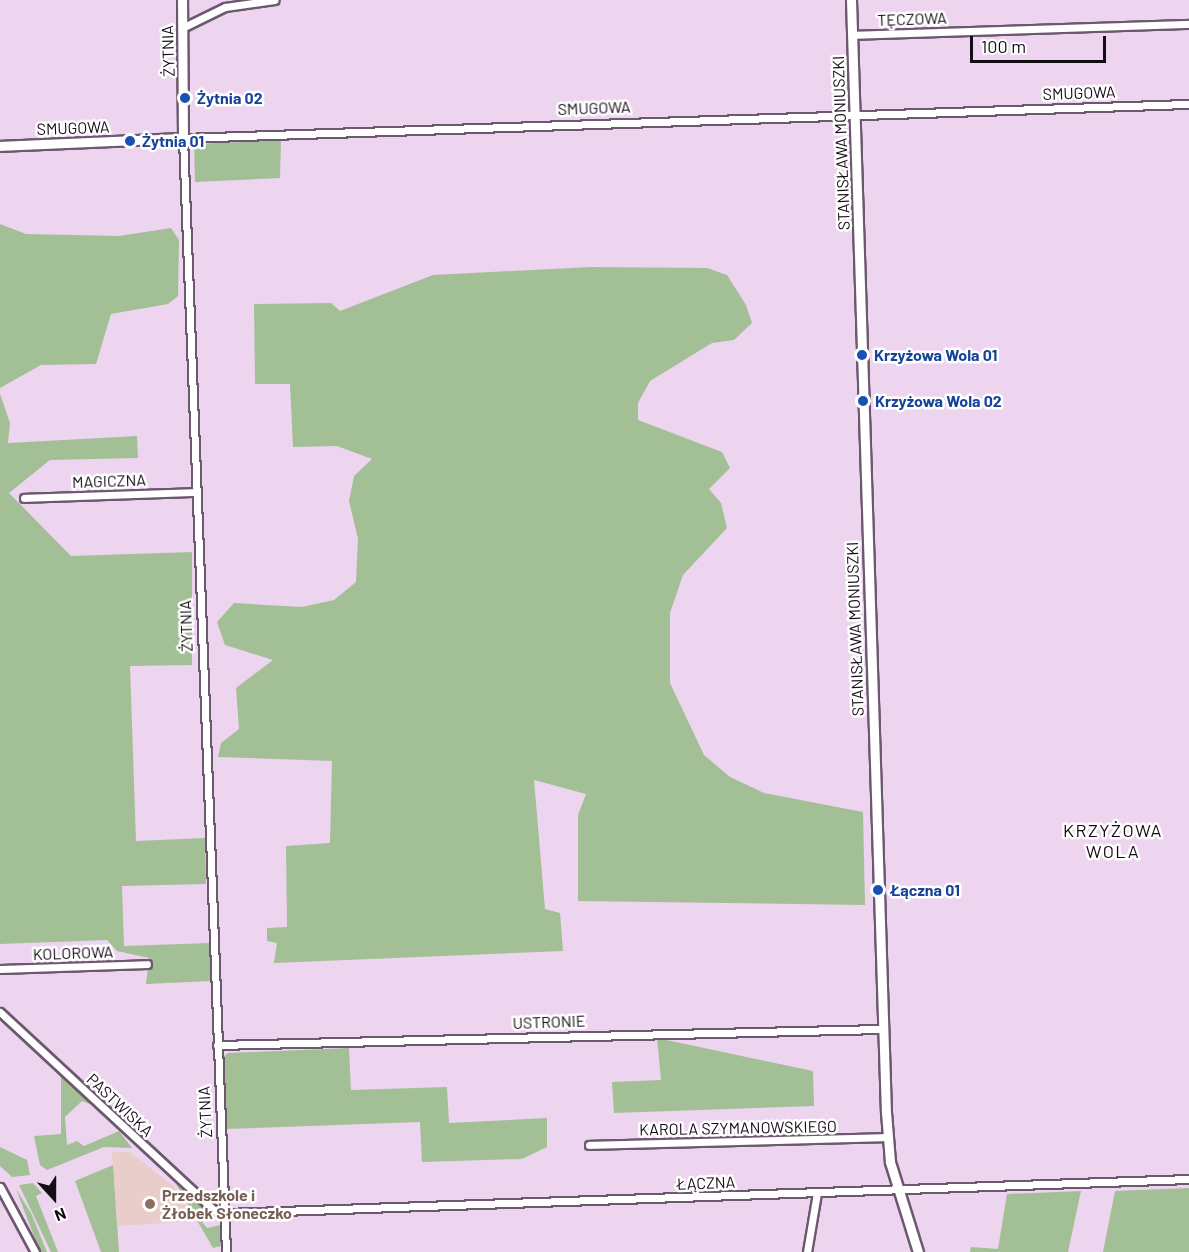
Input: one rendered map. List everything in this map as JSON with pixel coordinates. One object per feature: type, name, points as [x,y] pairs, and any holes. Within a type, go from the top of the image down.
[{"type":"street","name":"ŻYTNIA","points":[[182,0],[183,138],[226,1252]]},
{"type":"street","points":[[182,28],[225,8],[275,0]]},
{"type":"street","name":"STANISŁAWA MONIUSZKI","points":[[851,0],[882,1029],[888,1137],[898,1189],[918,1252]]},
{"type":"street","name":"TĘCZOWA","points":[[852,35],[1189,24]]},
{"type":"street","name":"SMUGOWA","points":[[0,146],[1189,104]]},
{"type":"street","name":"MAGICZNA","points":[[24,498],[196,492]]},
{"type":"street","name":"KOLOROWA","points":[[0,969],[147,964]]},
{"type":"street","name":"PASTWISKA","points":[[0,1012],[215,1211],[225,1213]]},
{"type":"street","name":"USTRONIE","points":[[217,1045],[882,1029]]},
{"type":"street","name":"KAROLA SZYMANOWSKIEGO","points":[[589,1145],[888,1137]]},
{"type":"street","name":"ŁĄCZNA","points":[[225,1213],[1189,1179]]},
{"type":"street","points":[[0,1187],[35,1252]]},
{"type":"street","points":[[807,1252],[817,1193]]},
{"type":"shaded area","name":"Przedszkole i Żłobek Słoneczko","points":[[112,1152],[130,1152],[174,1187],[195,1221],[118,1226]]},
{"type":"green space","points":[[281,140],[280,178],[195,182],[194,144]]},
{"type":"green space","points":[[0,224],[26,234],[119,236],[171,228],[179,240],[178,296],[168,304],[111,314],[96,364],[41,365],[0,388]]},
{"type":"green space","points":[[590,267],[707,268],[727,275],[746,305],[752,323],[734,340],[712,343],[650,381],[638,403],[638,420],[722,452],[730,468],[709,489],[721,503],[727,528],[683,575],[670,613],[670,683],[704,755],[730,777],[764,793],[863,812],[865,905],[578,901],[578,815],[586,794],[534,780],[545,909],[560,913],[563,951],[274,963],[277,943],[267,941],[267,928],[287,927],[286,846],[330,843],[332,761],[218,757],[221,743],[239,729],[236,688],[273,660],[225,645],[217,622],[234,603],[302,607],[334,600],[356,582],[358,539],[349,501],[354,476],[372,459],[337,446],[293,447],[290,384],[255,384],[254,304],[331,303],[340,311],[433,275]]},
{"type":"green space","points":[[0,394],[10,423],[8,443],[137,436],[138,458],[50,460],[9,493],[71,556],[192,552],[192,665],[130,666],[136,841],[205,838],[206,884],[122,886],[124,946],[210,943],[211,981],[146,984],[149,958],[117,951],[107,940],[0,944]]},
{"type":"green space","points":[[657,1038],[813,1071],[814,1106],[614,1113],[612,1082],[661,1080]]},
{"type":"green space","points":[[349,1048],[351,1090],[447,1087],[449,1123],[547,1118],[547,1147],[522,1159],[422,1162],[420,1122],[226,1129],[222,1058],[228,1053]]},
{"type":"green space","points":[[61,1074],[93,1105],[82,1101],[65,1117],[67,1145],[77,1141],[84,1146],[119,1131],[132,1148],[104,1147],[47,1170],[40,1165],[34,1136],[61,1134]]},
{"type":"green space","points":[[0,1147],[27,1160],[30,1175],[12,1177],[0,1166]]},
{"type":"green space","points":[[113,1165],[119,1252],[101,1252],[75,1181]]},
{"type":"green space","points":[[33,1183],[42,1193],[36,1196],[58,1252],[51,1252],[19,1185]]},
{"type":"green space","points":[[176,1184],[217,1216],[218,1220],[209,1217],[202,1222],[207,1228],[220,1225],[221,1246],[213,1248]]},
{"type":"green space","points":[[1189,1188],[1189,1252],[1103,1252],[1115,1191]]},
{"type":"green space","points":[[16,1189],[31,1213],[47,1252],[40,1252]]},
{"type":"green space","points":[[1081,1191],[1068,1252],[970,1252],[971,1247],[998,1249],[1007,1194]]},
{"type":"place","name":"Żytnia 02","points":[[185,98]]},
{"type":"place","name":"Żytnia 01","points":[[130,141]]},
{"type":"place","name":"Krzyżowa Wola 01","points":[[862,355]]},
{"type":"place","name":"Krzyżowa Wola 02","points":[[863,401]]},
{"type":"place","name":"Łączna 01","points":[[878,890]]},
{"type":"place","name":"Przedszkole i Żłobek Słoneczko","points":[[150,1204]]},
{"type":"district","name":"KRZYŻOWA WOLA","points":[[1113,841]]}]
